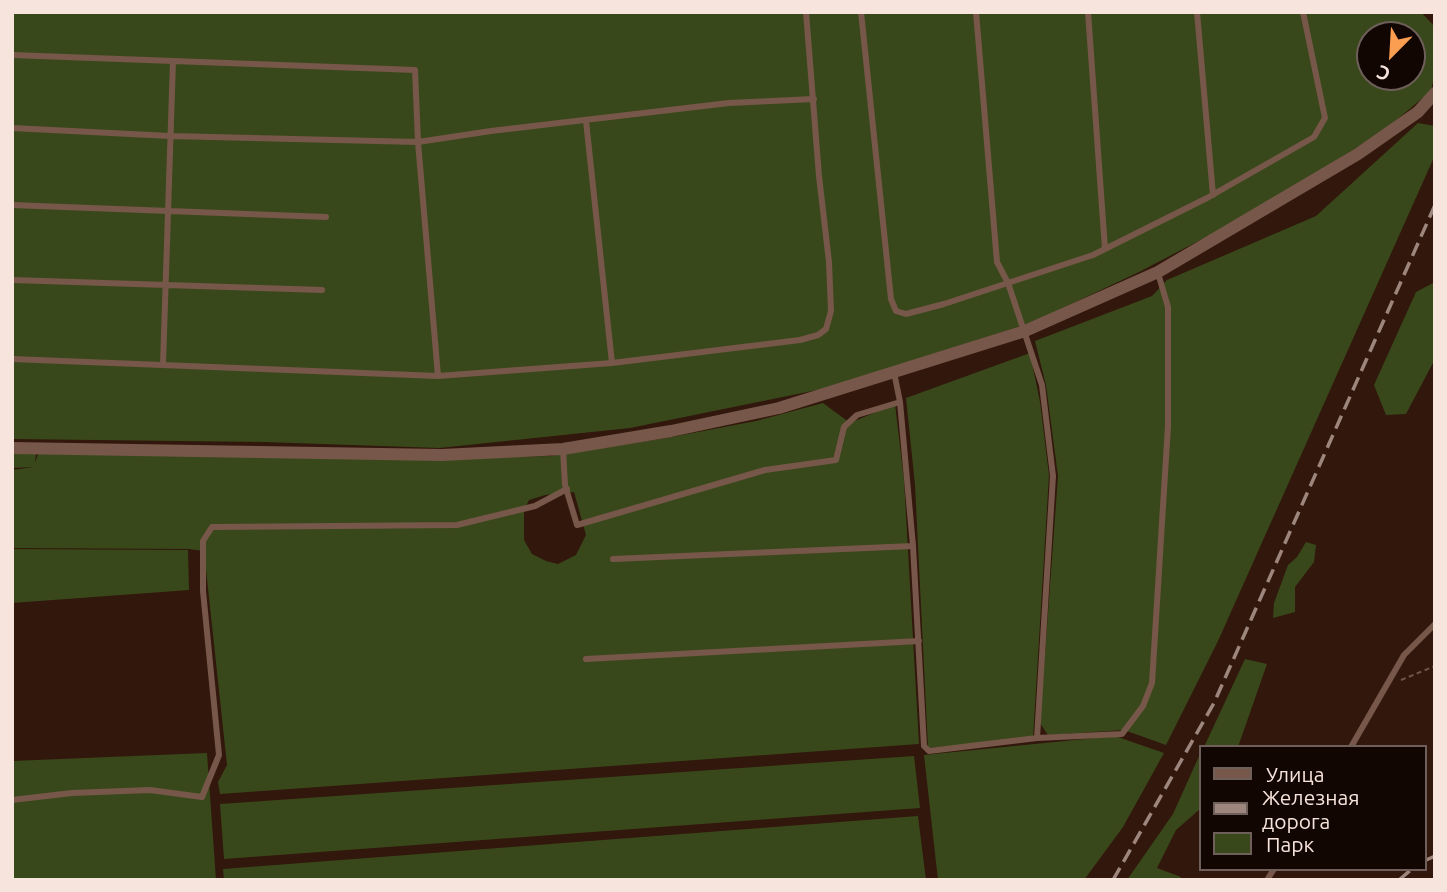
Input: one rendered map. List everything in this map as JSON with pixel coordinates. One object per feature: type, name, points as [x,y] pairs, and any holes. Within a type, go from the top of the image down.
[{"type":"street","points":[[12,448],[442,455],[563,449],[671,431],[779,408],[1025,331],[1158,272],[1358,154],[1418,112],[1435,93]]},
{"type":"lane","points":[[12,359],[438,376],[612,363],[800,340],[818,335],[826,329],[831,312],[830,262],[819,176],[806,12]]},
{"type":"lane","points":[[861,12],[891,299],[896,311],[906,314],[1008,283],[1105,249],[1213,195],[1314,137],[1325,118],[1303,12]]},
{"type":"lane","points":[[976,12],[997,262],[1008,283],[1042,385],[1053,476],[1037,738]]},
{"type":"lane","points":[[1088,12],[1105,249]]},
{"type":"lane","points":[[1197,12],[1213,195]]},
{"type":"lane","points":[[12,55],[415,70],[418,142],[438,376]]},
{"type":"lane","points":[[163,364],[173,61]]},
{"type":"lane","points":[[12,128],[170,136],[418,142],[729,103],[814,99]]},
{"type":"lane","points":[[586,121],[612,363]]},
{"type":"lane","points":[[12,205],[326,217]]},
{"type":"lane","points":[[894,372],[900,402],[913,546],[925,746],[929,751],[1037,738],[1122,734],[1143,706],[1152,683],[1168,426],[1168,307],[1158,272]]},
{"type":"lane","points":[[12,281],[321,289]]},
{"type":"lane","points":[[563,449],[567,489],[577,525],[765,470],[836,460],[844,427],[857,415],[900,402]]},
{"type":"lane","points":[[12,800],[72,793],[150,790],[202,797],[219,755],[203,591],[203,541],[212,527],[457,525],[535,506],[567,489]]},
{"type":"lane","points":[[613,559],[913,546]]},
{"type":"lane","points":[[1351,745],[1404,655],[1435,624]]},
{"type":"lane","points":[[586,659],[919,641]]},
{"type":"path","points":[[1384,689],[1435,666]]},
{"type":"green space","points":[[12,12],[1421,12],[1435,27],[1435,72],[1431,91],[1382,132],[1250,214],[1139,272],[1033,322],[832,387],[630,428],[439,448],[264,442],[12,439]]},
{"type":"green space","points":[[1418,123],[1435,126],[1435,155],[1218,641],[1166,745],[1124,730],[1048,735],[1040,723],[1058,476],[1046,385],[1035,341],[1152,296],[1167,280],[1316,216]]},
{"type":"green space","points":[[1435,282],[1435,359],[1406,414],[1386,415],[1374,385],[1416,292]]},
{"type":"green space","points":[[1030,353],[1040,402],[1049,475],[1033,738],[928,748],[915,485],[906,398]]},
{"type":"green space","points":[[823,403],[850,423],[895,404],[904,480],[919,744],[220,794],[218,782],[227,765],[204,551],[12,548],[12,470],[34,467],[12,468],[12,454],[36,453],[35,463],[38,454],[467,458],[551,456],[756,421]],"holes":[[[574,492],[586,535],[576,555],[558,564],[532,554],[524,540],[524,510],[529,500],[545,495]]]},
{"type":"green space","points":[[1306,542],[1316,545],[1314,562],[1295,587],[1295,612],[1273,618],[1274,603],[1288,565],[1297,557]]},
{"type":"green space","points":[[12,549],[188,550],[189,590],[12,603]]},
{"type":"green space","points":[[1245,659],[1267,664],[1239,745],[1205,745]]},
{"type":"green space","points":[[1115,736],[1164,753],[1123,827],[1084,880],[938,880],[924,755]]},
{"type":"green space","points":[[207,753],[216,880],[12,880],[12,761]]},
{"type":"green space","points":[[914,756],[920,808],[224,859],[220,804]]},
{"type":"green space","points":[[1198,758],[1198,811],[1176,830],[1157,868],[1181,877],[1179,880],[1127,880],[1173,814]]},
{"type":"green space","points":[[918,816],[926,880],[224,880],[223,869]]},
{"type":"railway","points":[[1113,880],[1214,703],[1435,205]]},
{"type":"railway","points":[[1426,860],[1435,856]]},
{"type":"railway","points":[[1399,880],[1410,871]]}]
